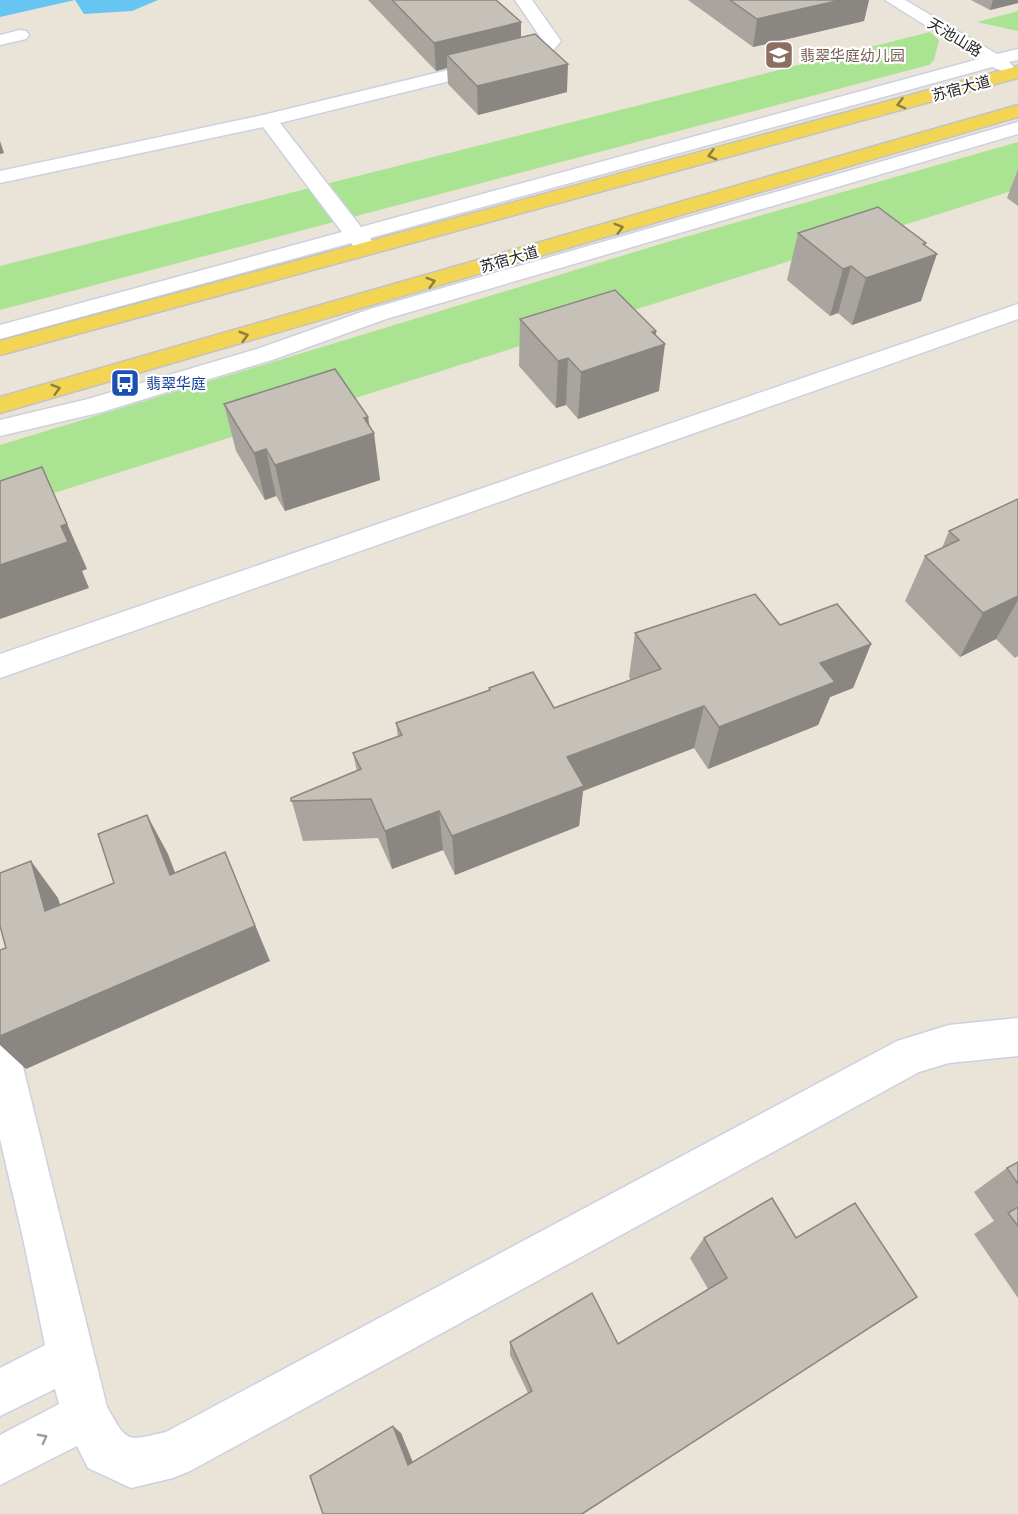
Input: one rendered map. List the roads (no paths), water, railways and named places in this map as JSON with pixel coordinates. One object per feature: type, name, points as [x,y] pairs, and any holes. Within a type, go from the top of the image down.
[{"type":"main road","name":"苏宿大道","points":[[0,348],[361,242],[1014,64]]},
{"type":"main road","name":"苏宿大道","points":[[0,405],[1018,111]]},
{"type":"street","points":[[0,177],[268,120],[532,55],[544,50],[552,41],[523,0]]},
{"type":"street","name":"天池山路","points":[[893,0],[1014,64]]},
{"type":"street","points":[[920,0],[1014,64]]},
{"type":"street","points":[[0,40],[20,35]]},
{"type":"street","points":[[0,332],[361,242],[268,120]]},
{"type":"street","points":[[0,428],[93,406],[266,354],[378,314],[1018,128]]},
{"type":"street","points":[[0,666],[1018,311]]},
{"type":"street","points":[[0,1055],[45,1238],[70,1357],[86,1416],[105,1451],[131,1464],[173,1454],[911,1055],[949,1044],[1018,1037]]},
{"type":"street","points":[[0,1393],[70,1357]]},
{"type":"street","points":[[0,1461],[86,1416]]},
{"type":"water","points":[[0,0],[75,0],[0,17]]},
{"type":"water","points":[[75,0],[158,0],[132,11],[84,14]]},
{"type":"place","name":"翡翠华庭幼儿园","points":[[779,55]]},
{"type":"place","name":"翡翠华庭","points":[[125,383]]}]
